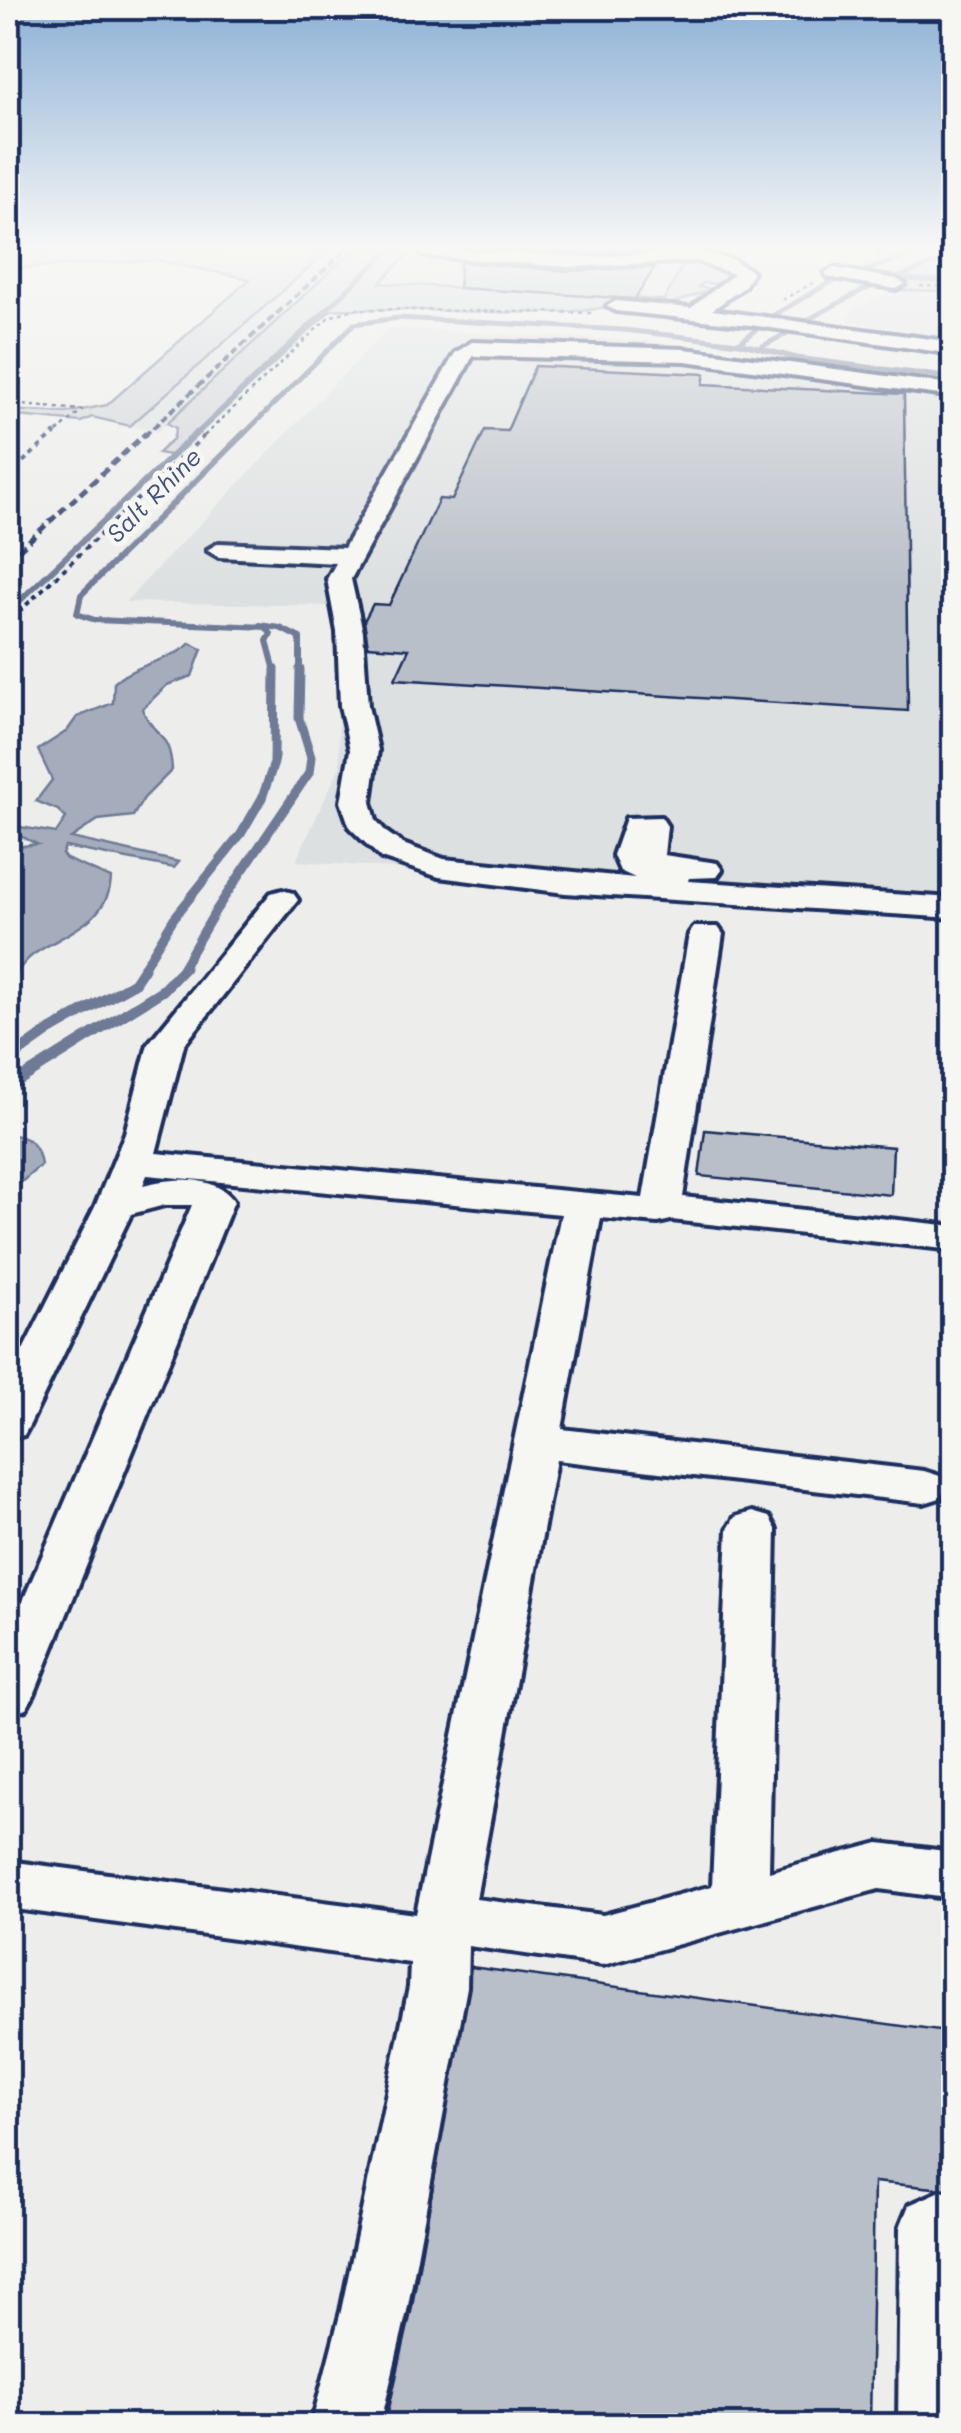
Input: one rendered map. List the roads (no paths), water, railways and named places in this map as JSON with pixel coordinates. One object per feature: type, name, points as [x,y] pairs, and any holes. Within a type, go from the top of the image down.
[{"type":"street","points":[[460,362],[339,578],[350,632],[354,706],[364,750],[356,802],[361,822],[392,851],[439,868],[565,884],[954,908]]},
{"type":"street","points":[[739,362],[954,391]]},
{"type":"street","points":[[219,550],[350,556]]},
{"type":"street","points":[[954,892],[908,884],[659,866],[648,859],[650,823],[638,824],[629,855],[631,864],[658,877],[898,895],[954,908]]},
{"type":"street","points":[[8,1424],[115,1207],[136,1152],[166,1044],[282,900]]},
{"type":"street","points":[[136,1152],[658,1212],[664,1196],[706,934]]},
{"type":"street","points":[[136,1152],[664,1196],[946,1229]]},
{"type":"street","points":[[8,1695],[214,1201],[196,1194],[142,1194],[115,1207]]},
{"type":"street","points":[[345,2426],[374,2311],[438,1986],[442,1930],[584,1206]]},
{"type":"street","points":[[536,1442],[924,1486]]},
{"type":"street","points":[[740,1903],[752,1529]]},
{"type":"street","points":[[8,1885],[442,1930],[602,1940],[880,1866],[954,1876]]},
{"type":"street","points":[[932,2426],[932,2227],[941,2222],[954,2225]]},
{"type":"water","points":[[190,643],[202,649],[192,676],[167,685],[142,709],[165,741],[172,770],[144,798],[133,816],[98,820],[71,838],[179,862],[174,868],[65,847],[62,854],[66,859],[111,878],[108,893],[94,916],[30,957],[8,986],[8,848],[37,844],[8,830],[8,825],[56,833],[66,818],[58,810],[36,801],[52,780],[38,750],[67,731],[77,717],[113,703],[114,683],[123,676],[177,653]]},
{"type":"water","points":[[8,1134],[32,1143],[41,1165],[18,1185],[8,1222]]},
{"type":"waterway","points":[[194,436],[272,362]]},
{"type":"waterway","name":"Salt Rhine","points":[[242,436],[316,362]]},
{"type":"waterway","name":"Salt Rhine","points":[[825,362],[954,378]]},
{"type":"waterway","points":[[8,612],[196,433]]},
{"type":"waterway","name":"Salt Rhine","points":[[244,433],[81,595],[77,614],[95,620],[266,627],[271,634],[267,641],[275,671]]},
{"type":"waterway","name":"Salt Rhine","points":[[260,625],[280,628],[300,638],[300,669]]},
{"type":"waterway","name":"Salt Rhine","points":[[181,970],[216,910],[309,773],[311,757],[299,718],[300,669]]},
{"type":"waterway","name":"Salt Rhine","points":[[142,970],[174,918],[241,834],[262,798],[274,763],[275,671]]},
{"type":"waterway","name":"Salt Rhine","points":[[8,1060],[49,1031],[134,983],[144,968]]},
{"type":"waterway","name":"Salt Rhine","points":[[8,1087],[163,990],[184,968]]},
{"type":"railway","points":[[144,436],[225,362]]},
{"type":"railway","points":[[8,560],[146,433]]}]
